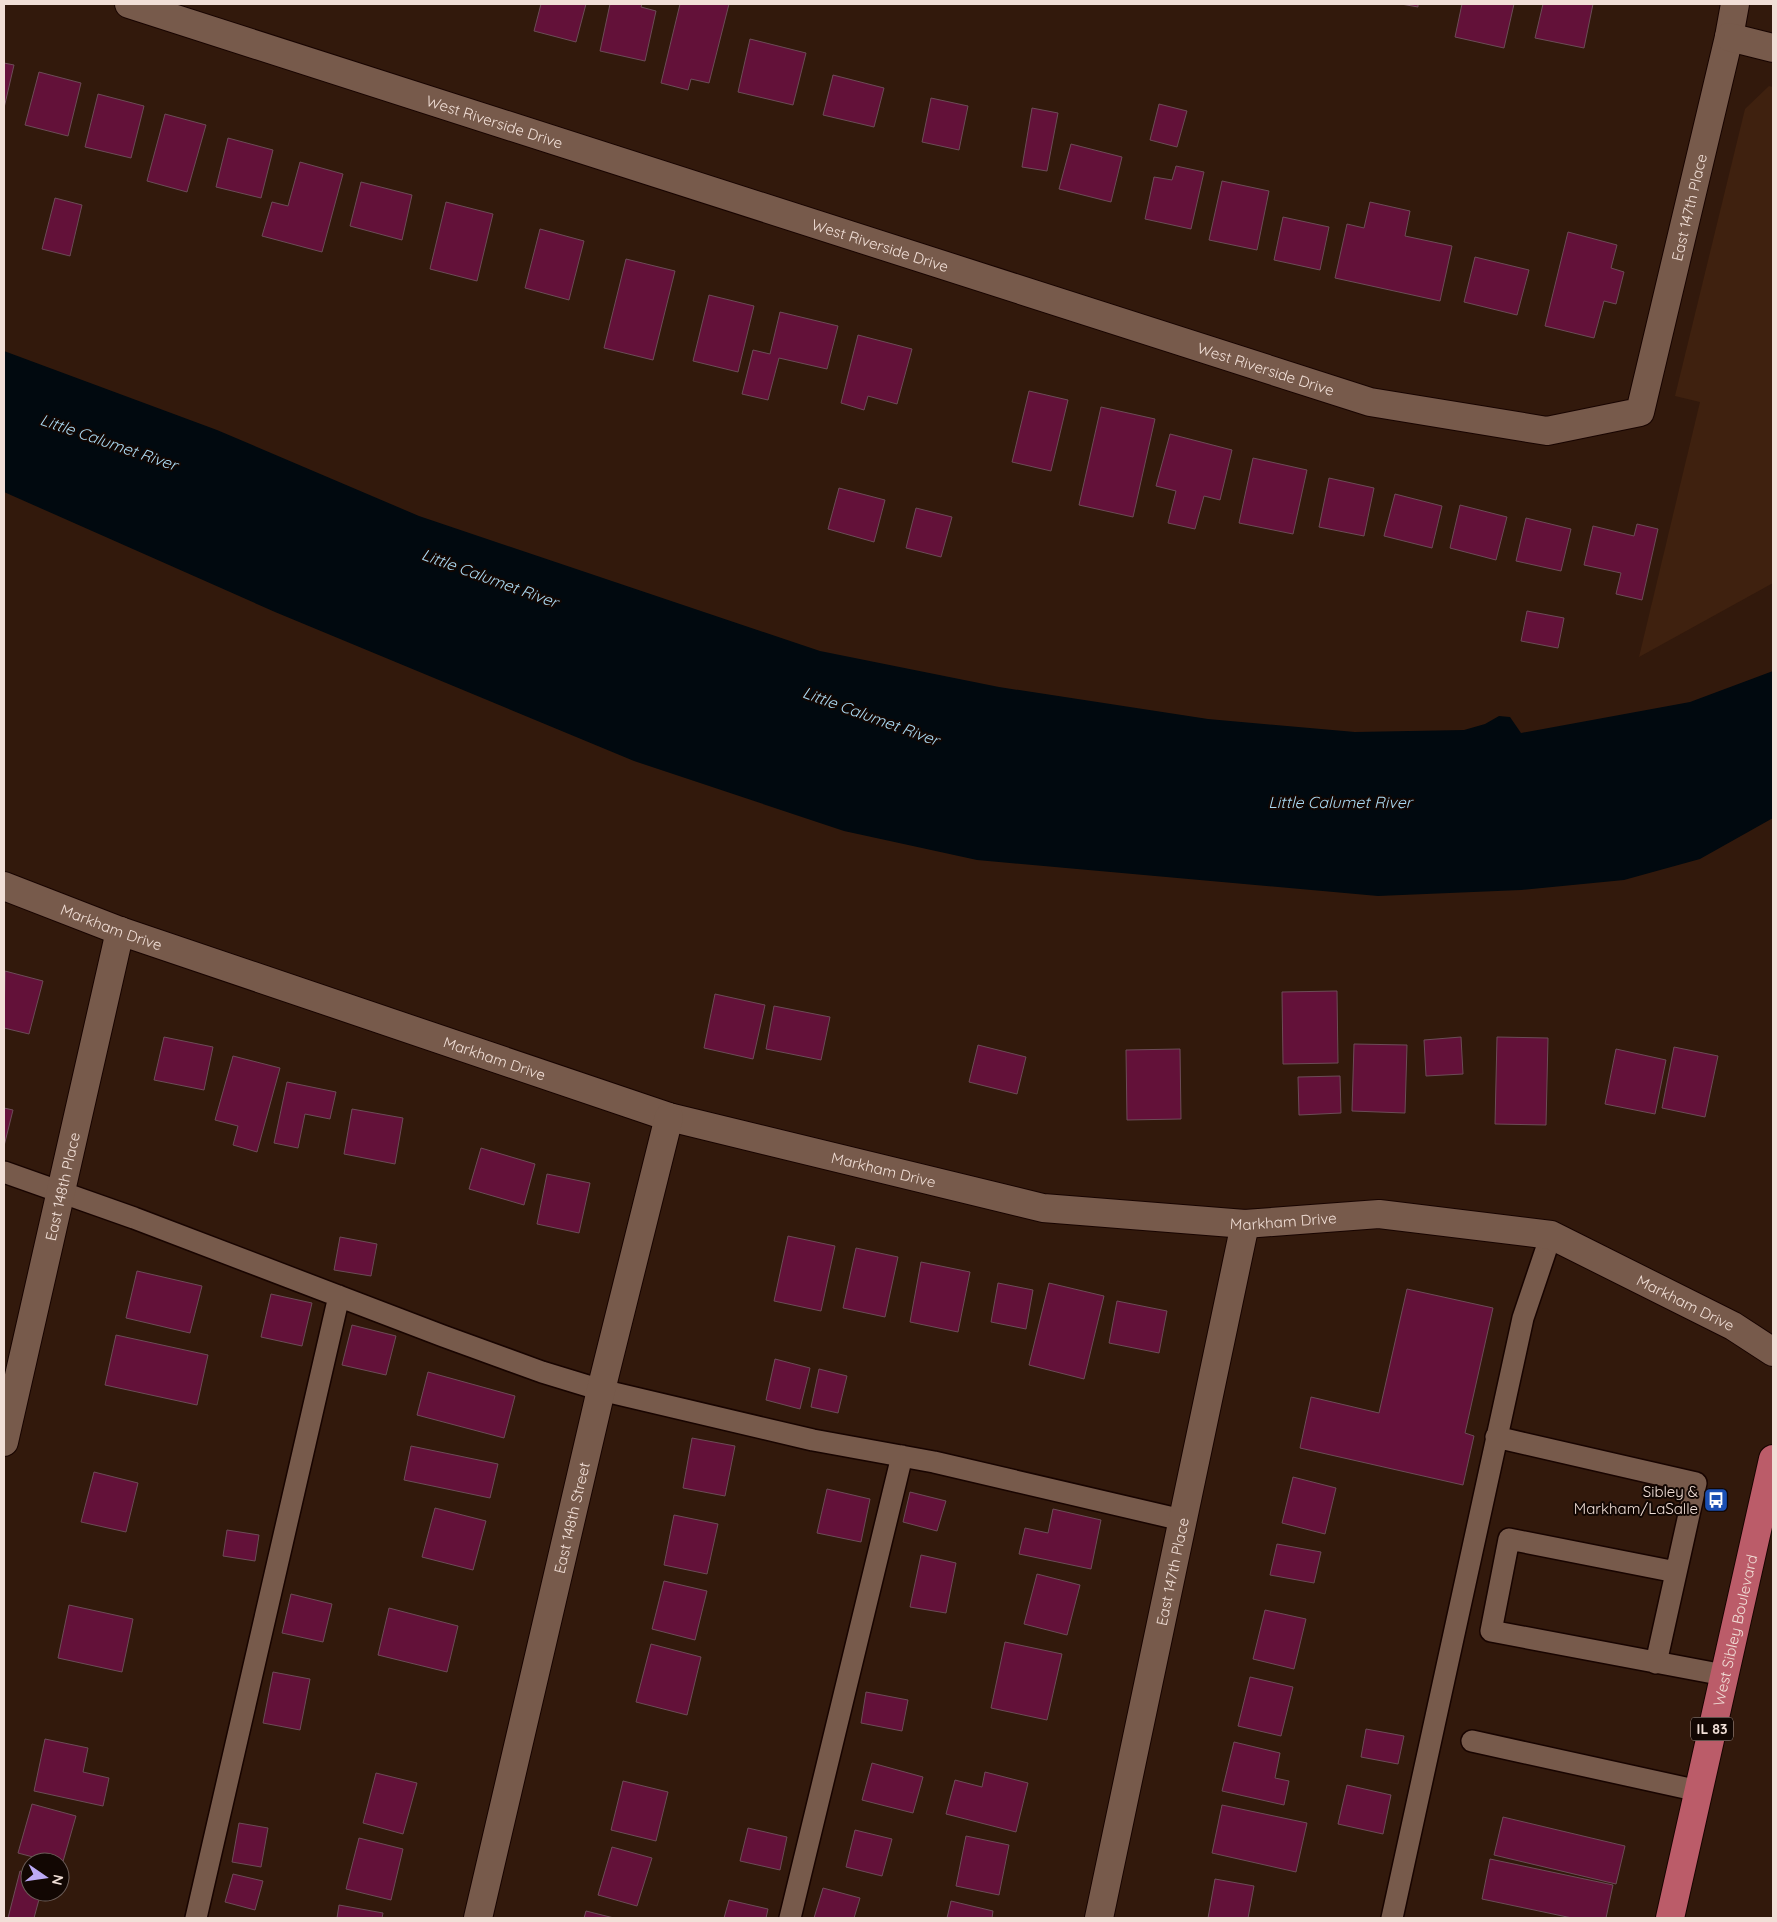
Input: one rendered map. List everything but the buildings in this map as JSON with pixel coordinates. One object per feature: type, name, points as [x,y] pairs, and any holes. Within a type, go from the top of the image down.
[{"type":"main road","name":"West Sibley Boulevard","points":[[1670,1918],[1773,1459]]},
{"type":"street","name":"West Riverside Drive","points":[[129,4],[1370,402],[1546,431],[1640,412]]},
{"type":"street","name":"East 147th Place","points":[[1640,412],[1729,37],[1735,4]]},
{"type":"street","points":[[1729,37],[1773,48]]},
{"type":"street","name":"Markham Drive","points":[[4,886],[120,931],[670,1117],[1043,1208],[1245,1224],[1379,1214],[1551,1235],[1732,1326],[1773,1352]]},
{"type":"street","name":"East 148th Place","points":[[4,1442],[120,931]]},
{"type":"street","name":"East 148th Street","points":[[478,1918],[601,1390],[670,1117]]},
{"type":"street","name":"East 147th Place","points":[[1099,1918],[1245,1224]]},
{"type":"lane","points":[[4,1172],[542,1372],[601,1390],[813,1440],[902,1456],[1182,1520]]},
{"type":"lane","points":[[1392,1918],[1523,1318],[1551,1235]]},
{"type":"lane","points":[[196,1918],[339,1296]]},
{"type":"lane","points":[[1496,1437],[1696,1484],[1656,1663]]},
{"type":"lane","points":[[790,1918],[902,1456]]},
{"type":"lane","points":[[1676,1572],[1509,1539],[1491,1631],[1724,1675]]},
{"type":"lane","points":[[1472,1742],[1698,1791]]},
{"type":"shaded area","points":[[1769,86],[1773,87],[1773,583],[1639,657],[1700,402],[1675,396],[1745,109]]},
{"type":"water","name":"Little Calumet River","points":[[4,351],[217,430],[419,516],[820,651],[999,687],[1208,719],[1355,732],[1464,730],[1485,724],[1499,716],[1510,717],[1521,733],[1690,702],[1773,671],[1773,818],[1700,859],[1624,880],[1521,890],[1378,896],[977,860],[844,831],[634,761],[275,612],[4,492]]},
{"type":"place","name":"Sibley & Markham/LaSalle","points":[[1716,1500]]}]
